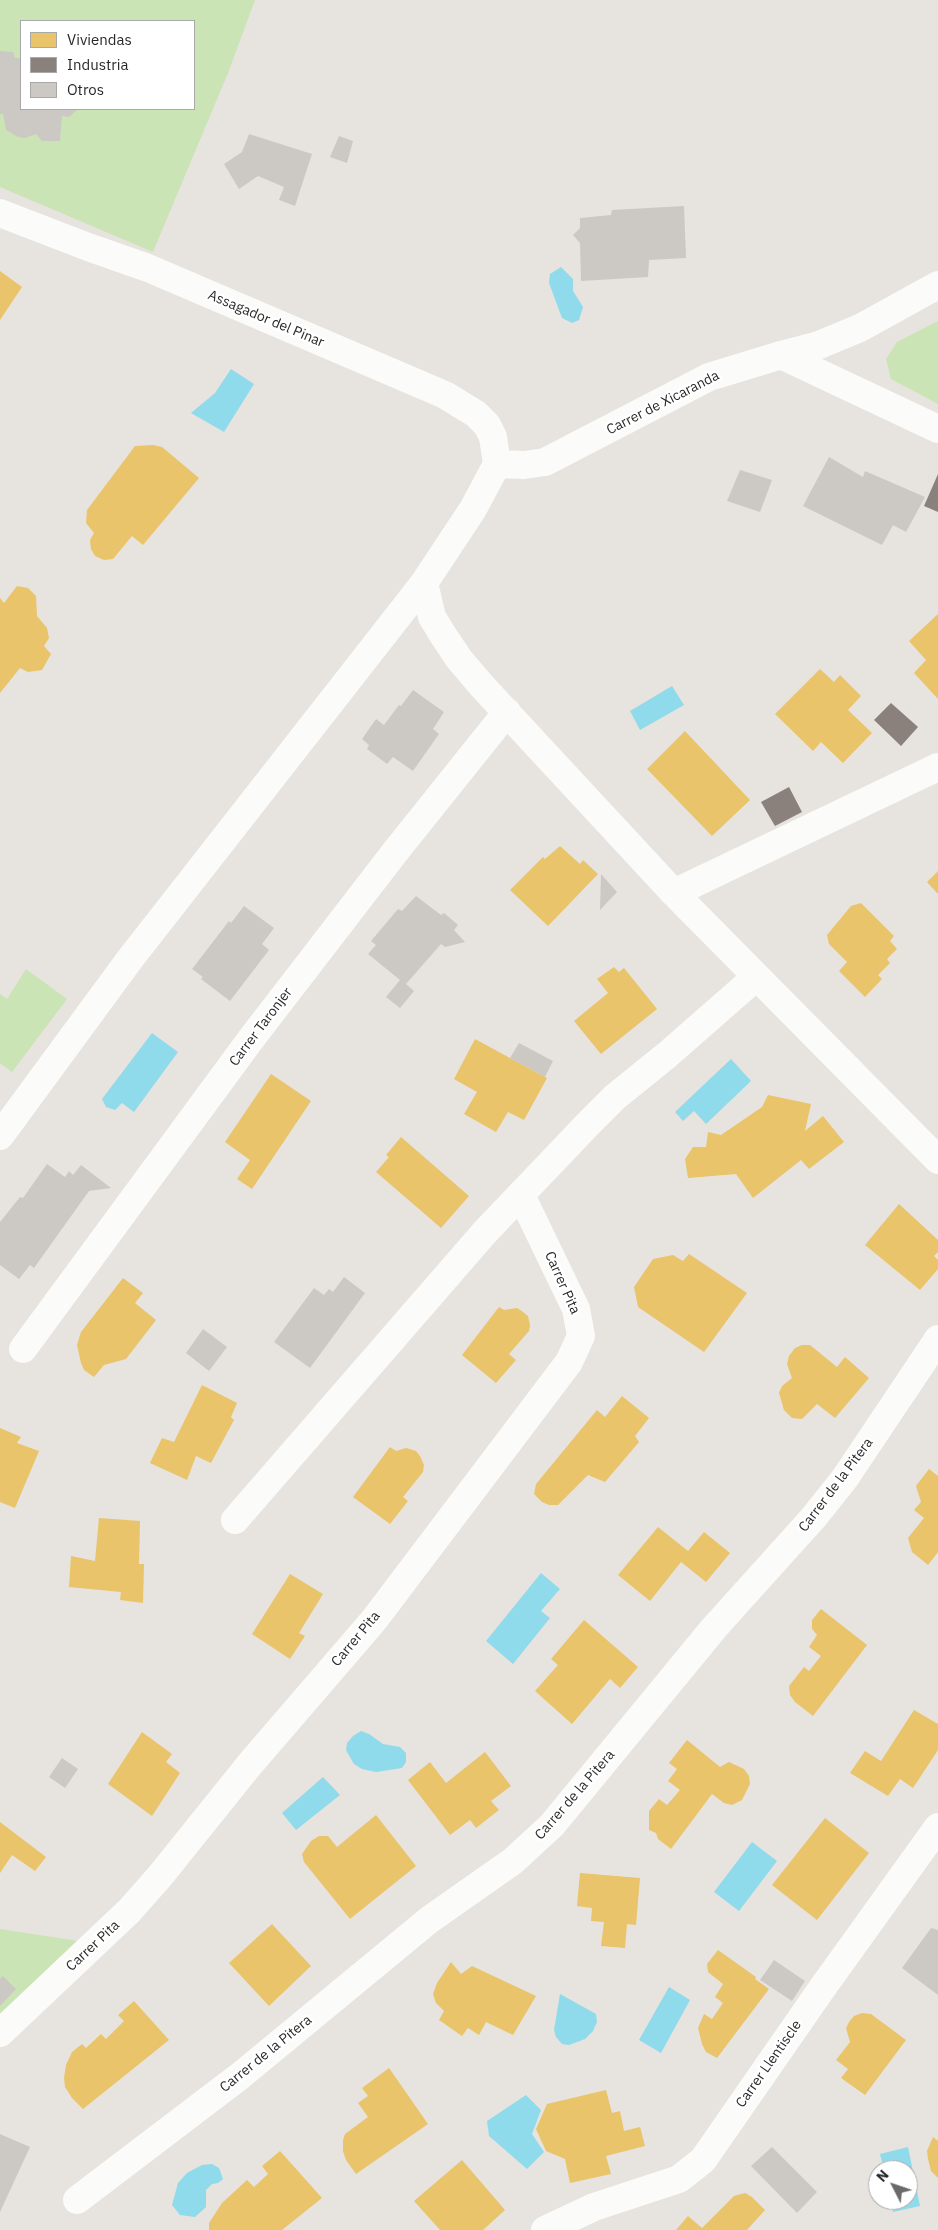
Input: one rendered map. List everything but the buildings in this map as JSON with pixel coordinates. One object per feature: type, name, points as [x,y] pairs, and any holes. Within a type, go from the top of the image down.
[{"type":"street","name":"Assagador del Pinar","points":[[0,213],[148,268],[445,396],[476,414],[487,425],[493,437],[497,464]]},
{"type":"street","name":"Carrer de Xicaranda","points":[[497,464],[524,466],[545,462],[709,377],[819,345],[860,328],[938,285]]},
{"type":"street","points":[[781,355],[938,429]]},
{"type":"street","points":[[0,1136],[130,959],[424,583],[473,509],[497,464]]},
{"type":"street","points":[[424,583],[432,617],[459,659],[674,893],[938,1160]]},
{"type":"street","name":"Carrer Taronjer","points":[[23,1349],[251,1039],[395,852],[507,712]]},
{"type":"street","points":[[674,893],[938,767]]},
{"type":"street","points":[[236,1520],[485,1232],[615,1096],[674,1049],[756,977]]},
{"type":"street","name":"Carrer Pita","points":[[0,2033],[129,1911],[160,1876],[250,1764],[374,1620],[569,1362],[581,1336],[576,1309],[521,1195]]},
{"type":"street","name":"Carrer de la Pitera","points":[[77,2200],[240,2076],[429,1920],[513,1861],[552,1825],[714,1628],[789,1545],[838,1486],[938,1339]]},
{"type":"street","name":"Carrer Llentiscle","points":[[545,2230],[594,2207],[679,2179],[703,2160],[823,1987],[938,1828]]},
{"type":"green space","points":[[0,0],[255,0],[228,73],[153,252],[0,187]]},
{"type":"green space","points":[[938,321],[938,404],[891,379],[886,359],[897,342]]},
{"type":"green space","points":[[26,969],[67,999],[12,1072],[0,1063],[0,994],[7,999]]},
{"type":"green space","points":[[0,1929],[78,1941],[0,2015]]},
{"type":"water","points":[[561,267],[573,279],[573,291],[583,307],[579,320],[572,323],[562,318],[549,283],[550,274]]},
{"type":"water","points":[[231,369],[254,384],[224,432],[191,413],[215,393]]},
{"type":"water","points":[[672,686],[684,705],[640,730],[630,711]]},
{"type":"water","points":[[152,1033],[178,1052],[134,1112],[122,1103],[115,1110],[106,1107],[102,1099]]},
{"type":"water","points":[[731,1059],[751,1081],[706,1124],[694,1111],[683,1121],[675,1112]]},
{"type":"water","points":[[541,1573],[560,1589],[541,1611],[550,1618],[513,1664],[486,1641]]},
{"type":"water","points":[[361,1731],[383,1744],[400,1747],[406,1753],[406,1762],[402,1768],[376,1772],[362,1769],[354,1764],[346,1750],[347,1743]]},
{"type":"water","points":[[323,1777],[340,1795],[296,1830],[282,1813]]},
{"type":"water","points":[[752,1842],[777,1861],[739,1911],[714,1892]]},
{"type":"water","points":[[669,1987],[690,2000],[661,2053],[639,2040]]},
{"type":"water","points":[[560,1994],[596,2014],[597,2022],[593,2031],[585,2039],[569,2045],[562,2044],[556,2037],[554,2030]]},
{"type":"water","points":[[526,2095],[541,2110],[532,2134],[544,2152],[527,2169],[489,2136],[487,2121]]},
{"type":"water","points":[[908,2147],[911,2160],[882,2160],[880,2154]]},
{"type":"water","points":[[212,2164],[219,2168],[223,2179],[218,2183],[212,2184],[206,2190],[206,2207],[195,2217],[180,2215],[172,2205],[178,2183],[187,2173],[202,2165]]}]
